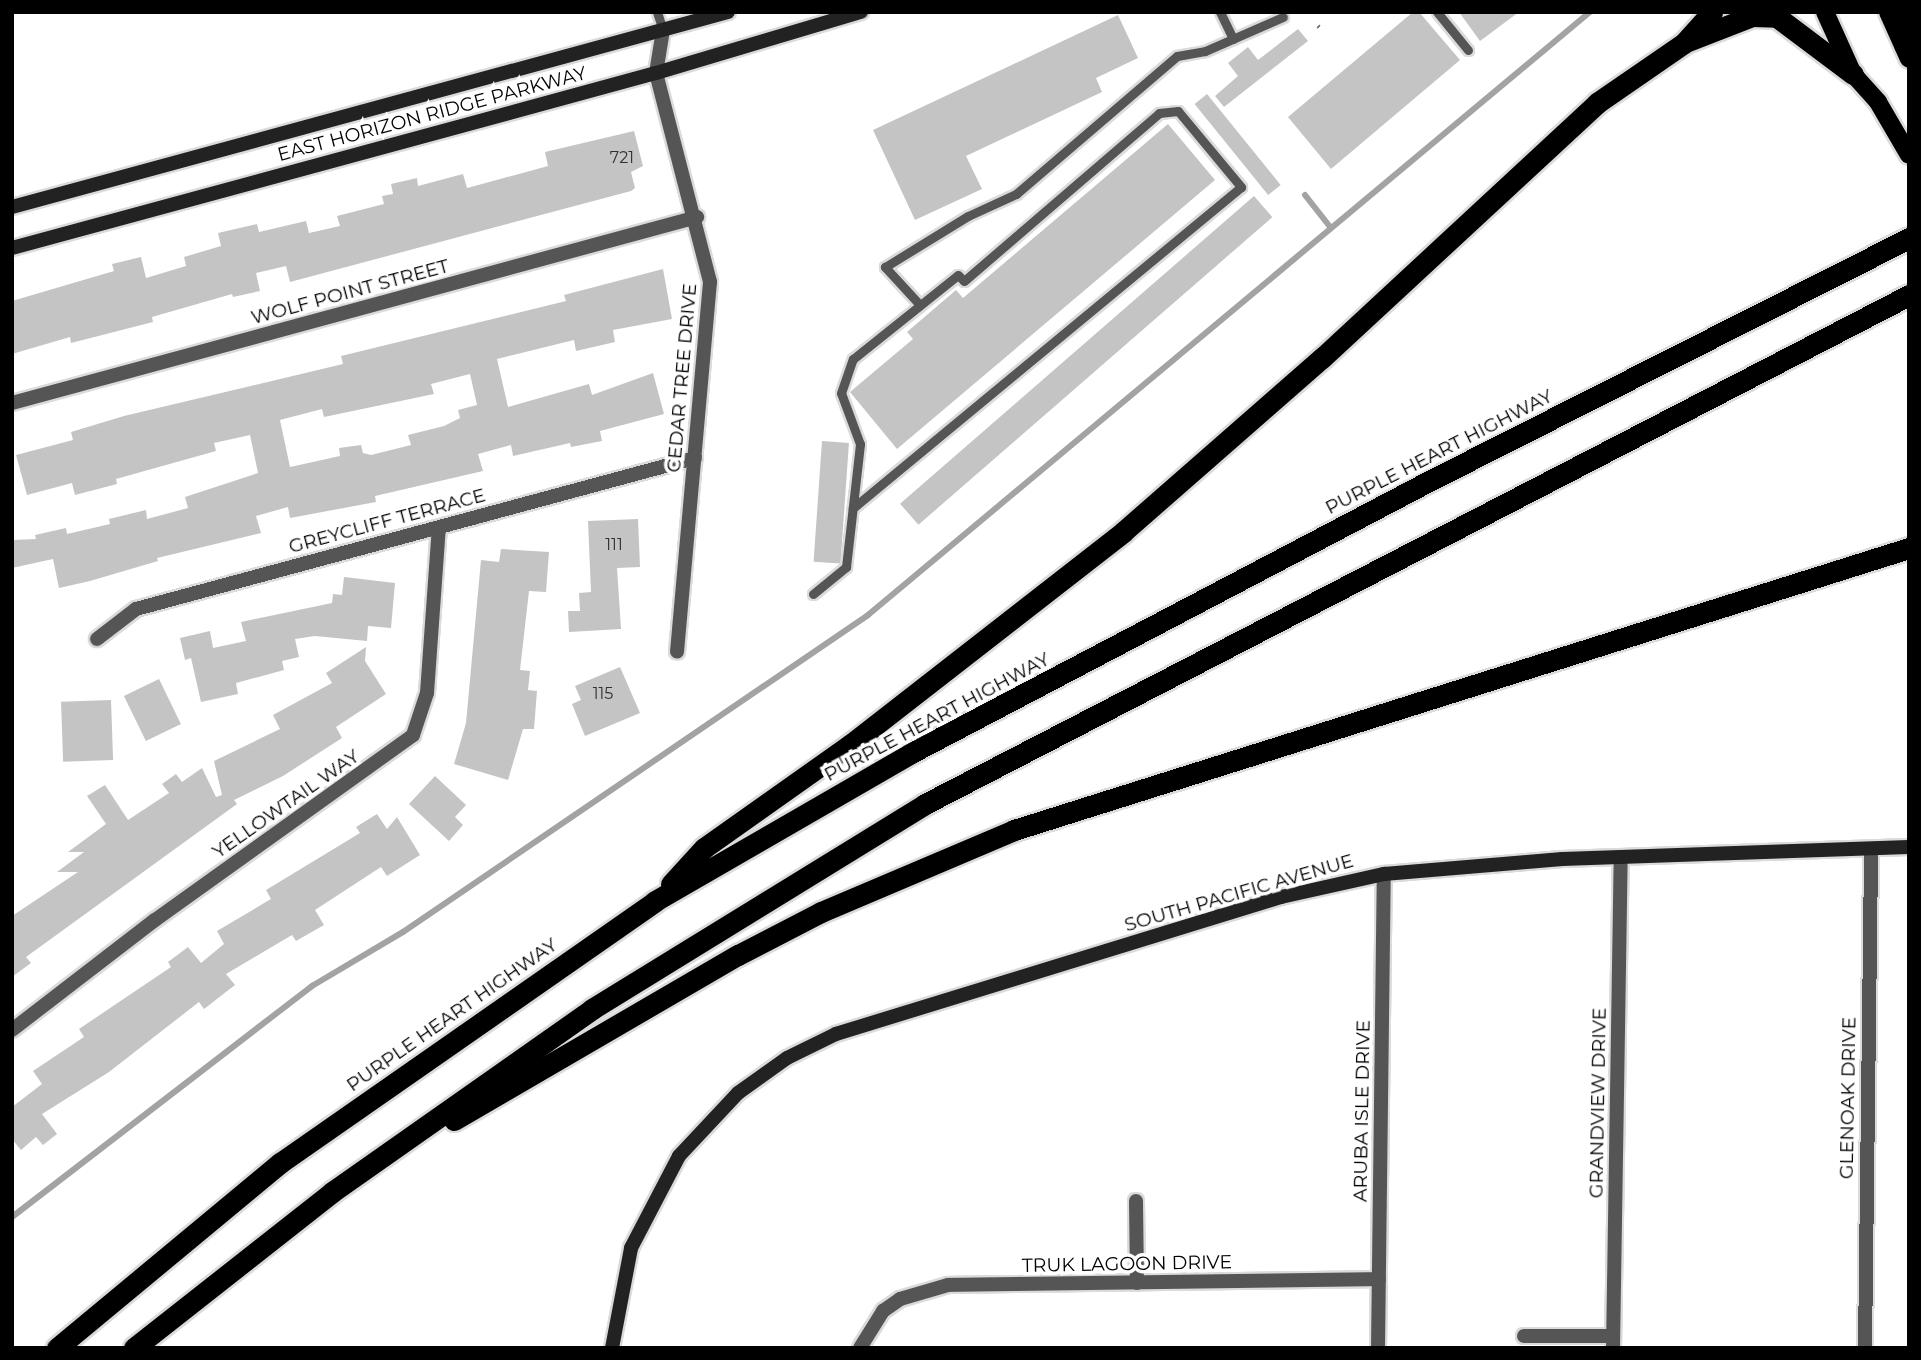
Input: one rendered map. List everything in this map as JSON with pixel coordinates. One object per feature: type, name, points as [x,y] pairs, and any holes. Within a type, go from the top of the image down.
[{"type":"highway","points":[[655,901],[704,848],[873,727],[1123,532],[1322,358],[1597,103],[1684,43],[1712,12]]},
{"type":"highway","points":[[1903,12],[1906,52]]},
{"type":"highway","points":[[1684,43],[1765,15],[1786,20],[1825,57],[1853,74]]},
{"type":"highway","name":"PURPLE HEART HIGHWAY","points":[[57,1348],[280,1163],[655,901],[911,753],[1433,479],[1909,238]]},
{"type":"highway","points":[[134,1348],[332,1192],[592,1009],[925,804],[1909,295]]},
{"type":"highway","points":[[332,1192],[738,955],[821,912],[1003,835],[1909,548]]},
{"type":"main road","name":"EAST HORIZON RIDGE PARKWAY","points":[[12,207],[728,12]]},
{"type":"main road","name":"EAST HORIZON RIDGE PARKWAY","points":[[12,248],[656,73],[861,12]]},
{"type":"main road","points":[[1825,12],[1853,74],[1892,124],[1909,155]]},
{"type":"main road","points":[[1888,12],[1906,52]]},
{"type":"main road","name":"SOUTH PACIFIC AVENUE","points":[[612,1348],[631,1248],[679,1156],[738,1093],[809,1045],[836,1034],[1281,897],[1384,874],[1438,867],[1909,847]]},
{"type":"street","name":"CEDAR TREE DRIVE","points":[[663,30],[656,73],[697,217],[710,282],[677,652]]},
{"type":"street","name":"WOLF POINT STREET","points":[[12,403],[697,217]]},
{"type":"street","name":"GREYCLIFF TERRACE","points":[[96,639],[136,609],[695,458]]},
{"type":"street","name":"YELLOWTAIL WAY","points":[[12,1031],[155,920],[413,734],[427,693],[439,527]]},
{"type":"street","name":"GLENOAK DRIVE","points":[[1865,1348],[1871,849]]},
{"type":"street","name":"GRANDVIEW DRIVE","points":[[1613,1342],[1621,858]]},
{"type":"street","name":"ARUBA ISLE DRIVE","points":[[1378,1348],[1384,874]]},
{"type":"street","points":[[1136,1201],[1137,1283]]},
{"type":"street","name":"TRUK LAGOON DRIVE","points":[[860,1348],[883,1311],[918,1290],[948,1285],[1379,1279]]},
{"type":"street","points":[[1524,1336],[1613,1342]]},
{"type":"lane","points":[[657,12],[663,30]]},
{"type":"lane","points":[[1220,12],[1233,39]]},
{"type":"lane","points":[[1437,12],[1468,50]]},
{"type":"lane","points":[[920,305],[885,267],[968,216],[1016,194],[1177,55],[1205,51],[1283,17]]},
{"type":"lane","points":[[813,594],[846,567],[852,508],[860,444],[841,393],[843,380],[853,359],[958,275],[964,281],[1159,113],[1178,111],[1241,187],[852,508]]},
{"type":"building","points":[[1413,12],[1419,12],[1460,60],[1331,169],[1288,117]]},
{"type":"building","points":[[1459,12],[1519,12],[1480,41]]},
{"type":"building","points":[[1118,15],[1138,58],[1096,78],[1102,92],[966,156],[982,189],[915,220],[873,130]]},
{"type":"building","points":[[1298,29],[1308,41],[1224,107],[1215,96],[1238,76],[1228,63],[1248,47],[1258,60]]},
{"type":"building","points":[[1207,94],[1281,185],[1268,195],[1195,104]]},
{"type":"building","points":[[1168,124],[1215,180],[897,449],[850,392],[913,339],[907,332],[956,290],[963,298]]},
{"type":"building","points":[[634,131],[643,166],[631,172],[635,188],[631,191],[290,282],[286,266],[256,273],[260,291],[233,297],[232,294],[152,317],[153,322],[71,343],[70,337],[12,354],[12,301],[114,271],[112,264],[141,257],[146,278],[186,266],[184,257],[221,246],[218,233],[257,224],[259,232],[306,221],[309,233],[340,226],[337,216],[384,204],[382,196],[393,194],[391,184],[417,178],[418,186],[463,174],[467,188],[548,166],[545,152]]},
{"type":"building","points":[[1254,196],[1272,217],[918,525],[900,504]]},
{"type":"building","points":[[663,269],[672,319],[613,330],[615,342],[576,351],[574,340],[497,359],[508,407],[589,384],[592,395],[653,373],[664,414],[600,431],[602,441],[571,447],[570,443],[513,456],[511,445],[478,454],[483,471],[375,496],[376,502],[290,518],[288,507],[256,516],[261,533],[157,558],[158,561],[90,581],[59,588],[53,559],[12,568],[12,540],[36,539],[35,535],[66,528],[67,534],[110,524],[109,519],[146,510],[147,519],[188,508],[185,497],[258,473],[250,435],[214,443],[216,451],[116,479],[117,484],[75,495],[72,483],[27,495],[16,455],[73,440],[71,432],[124,416],[343,364],[341,356],[566,301],[564,295]],"holes":[[[470,374],[477,405],[458,410],[460,418],[444,426],[408,435],[411,445],[371,455],[363,453],[361,445],[339,448],[340,456],[290,467],[280,420],[322,409],[324,417],[434,394],[431,384]]]},
{"type":"building","points":[[822,441],[849,443],[840,564],[814,562]]},
{"type":"building","points":[[638,519],[640,567],[617,568],[621,629],[569,632],[568,611],[580,611],[579,593],[591,592],[588,521]]},
{"type":"building","points":[[501,549],[549,552],[546,592],[529,591],[520,670],[530,671],[528,690],[537,691],[534,729],[523,729],[508,780],[454,764],[466,723],[481,560],[499,562]]},
{"type":"building","points":[[344,577],[395,583],[391,628],[368,626],[367,641],[315,636],[295,639],[299,657],[282,661],[284,670],[236,683],[238,694],[201,702],[191,658],[185,660],[180,638],[210,631],[213,648],[246,641],[241,622],[332,603],[333,594],[342,595]]},
{"type":"building","points":[[366,647],[365,661],[386,694],[336,727],[342,738],[283,776],[234,800],[237,804],[26,957],[31,963],[12,977],[12,916],[78,872],[57,872],[84,852],[68,852],[106,824],[87,796],[105,785],[128,820],[169,793],[162,784],[176,774],[182,782],[202,768],[216,797],[222,795],[214,761],[280,729],[273,715],[332,683],[326,673]]},
{"type":"building","points":[[620,667],[640,713],[585,736],[572,704],[581,700],[575,686]]},
{"type":"building","points":[[159,679],[181,724],[146,741],[124,696]]},
{"type":"building","points":[[111,700],[113,760],[63,762],[61,702]]},
{"type":"building","points":[[435,776],[466,805],[455,817],[463,825],[449,841],[409,804]]},
{"type":"building","points":[[377,814],[387,829],[397,817],[420,855],[387,876],[381,867],[315,910],[324,925],[296,941],[292,935],[226,974],[235,985],[204,1009],[199,1002],[109,1072],[42,1114],[57,1134],[43,1145],[36,1137],[21,1150],[12,1139],[12,1107],[42,1084],[33,1071],[84,1037],[79,1029],[171,967],[168,962],[188,947],[201,963],[224,944],[217,931],[271,899],[266,890],[360,833],[356,827]]},
{"type":"waterway","points":[[12,1217],[312,986],[403,932],[868,615],[1590,12]]},
{"type":"waterway","points":[[1305,195],[1331,228]]}]
